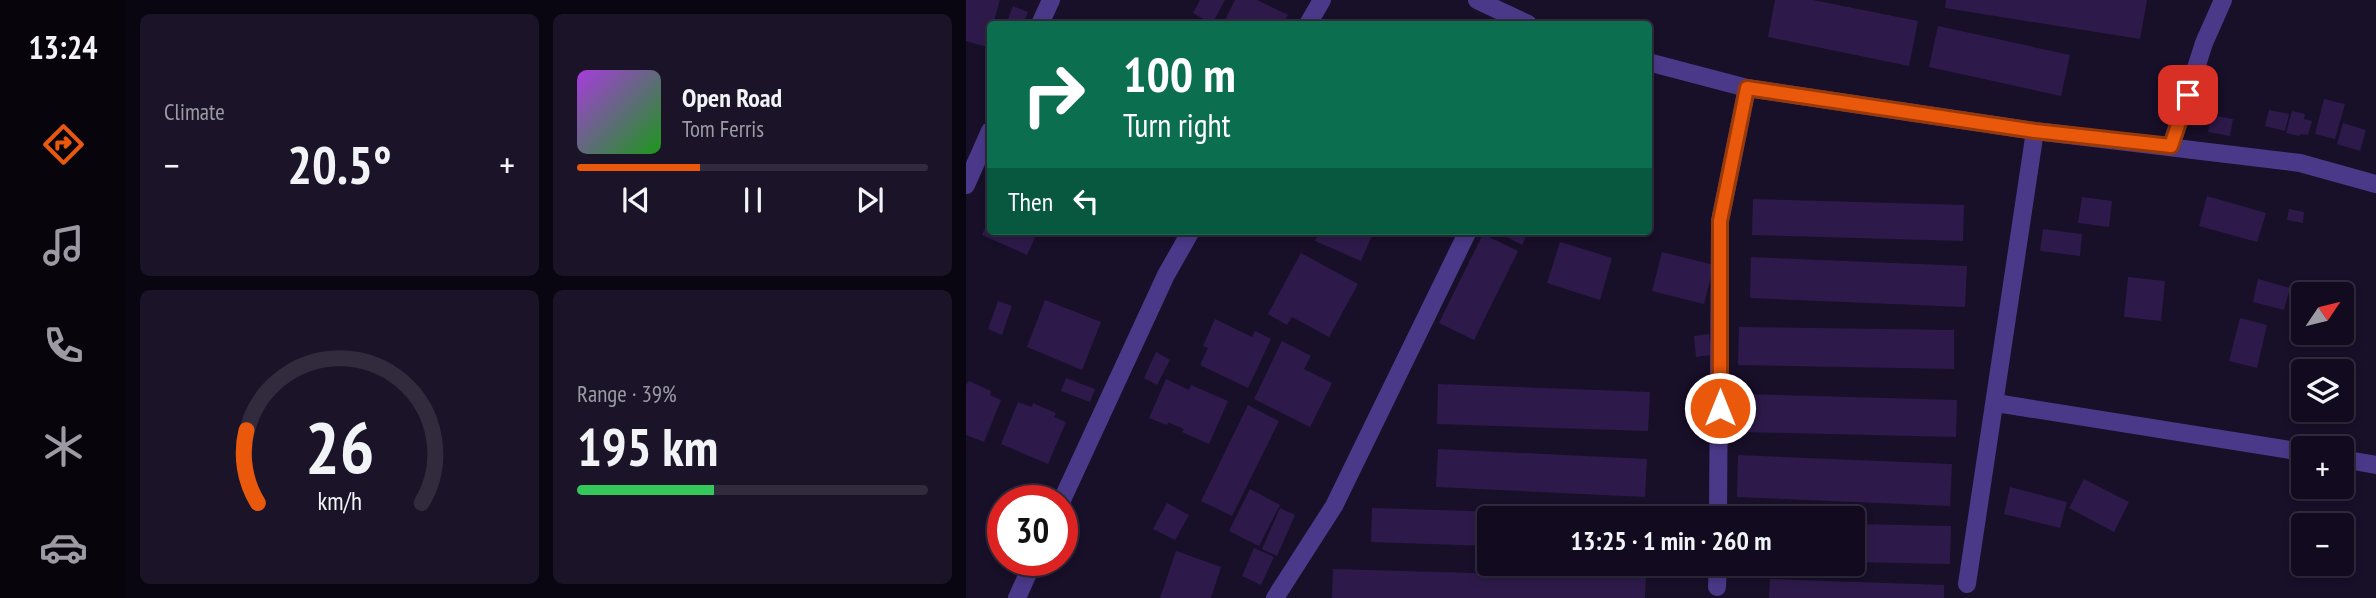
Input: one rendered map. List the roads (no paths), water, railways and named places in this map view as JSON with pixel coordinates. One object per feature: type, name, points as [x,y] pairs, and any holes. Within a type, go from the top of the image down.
[{"type":"street","points":[[1041,21],[1051,0]]},
{"type":"street","points":[[1310,21],[1322,0]]},
{"type":"street","points":[[1477,0],[1522,21]]},
{"type":"street","points":[[2171,146],[2204,43],[2223,0]]},
{"type":"street","points":[[1652,63],[1747,88],[2035,131],[2300,163],[2376,184]]},
{"type":"street","points":[[1718,506],[1720,221],[1747,88]]},
{"type":"street","points":[[1967,584],[2035,131]]},
{"type":"street","points":[[966,184],[987,138]]},
{"type":"street","points":[[1069,485],[1166,275],[1189,235]]},
{"type":"street","points":[[1275,598],[1334,506],[1466,235]]},
{"type":"street","points":[[1996,403],[2291,450]]},
{"type":"street","points":[[2354,461],[2376,465]]},
{"type":"street","points":[[1017,598],[1027,576]]},
{"type":"street","points":[[1717,576],[1717,587]]}]
